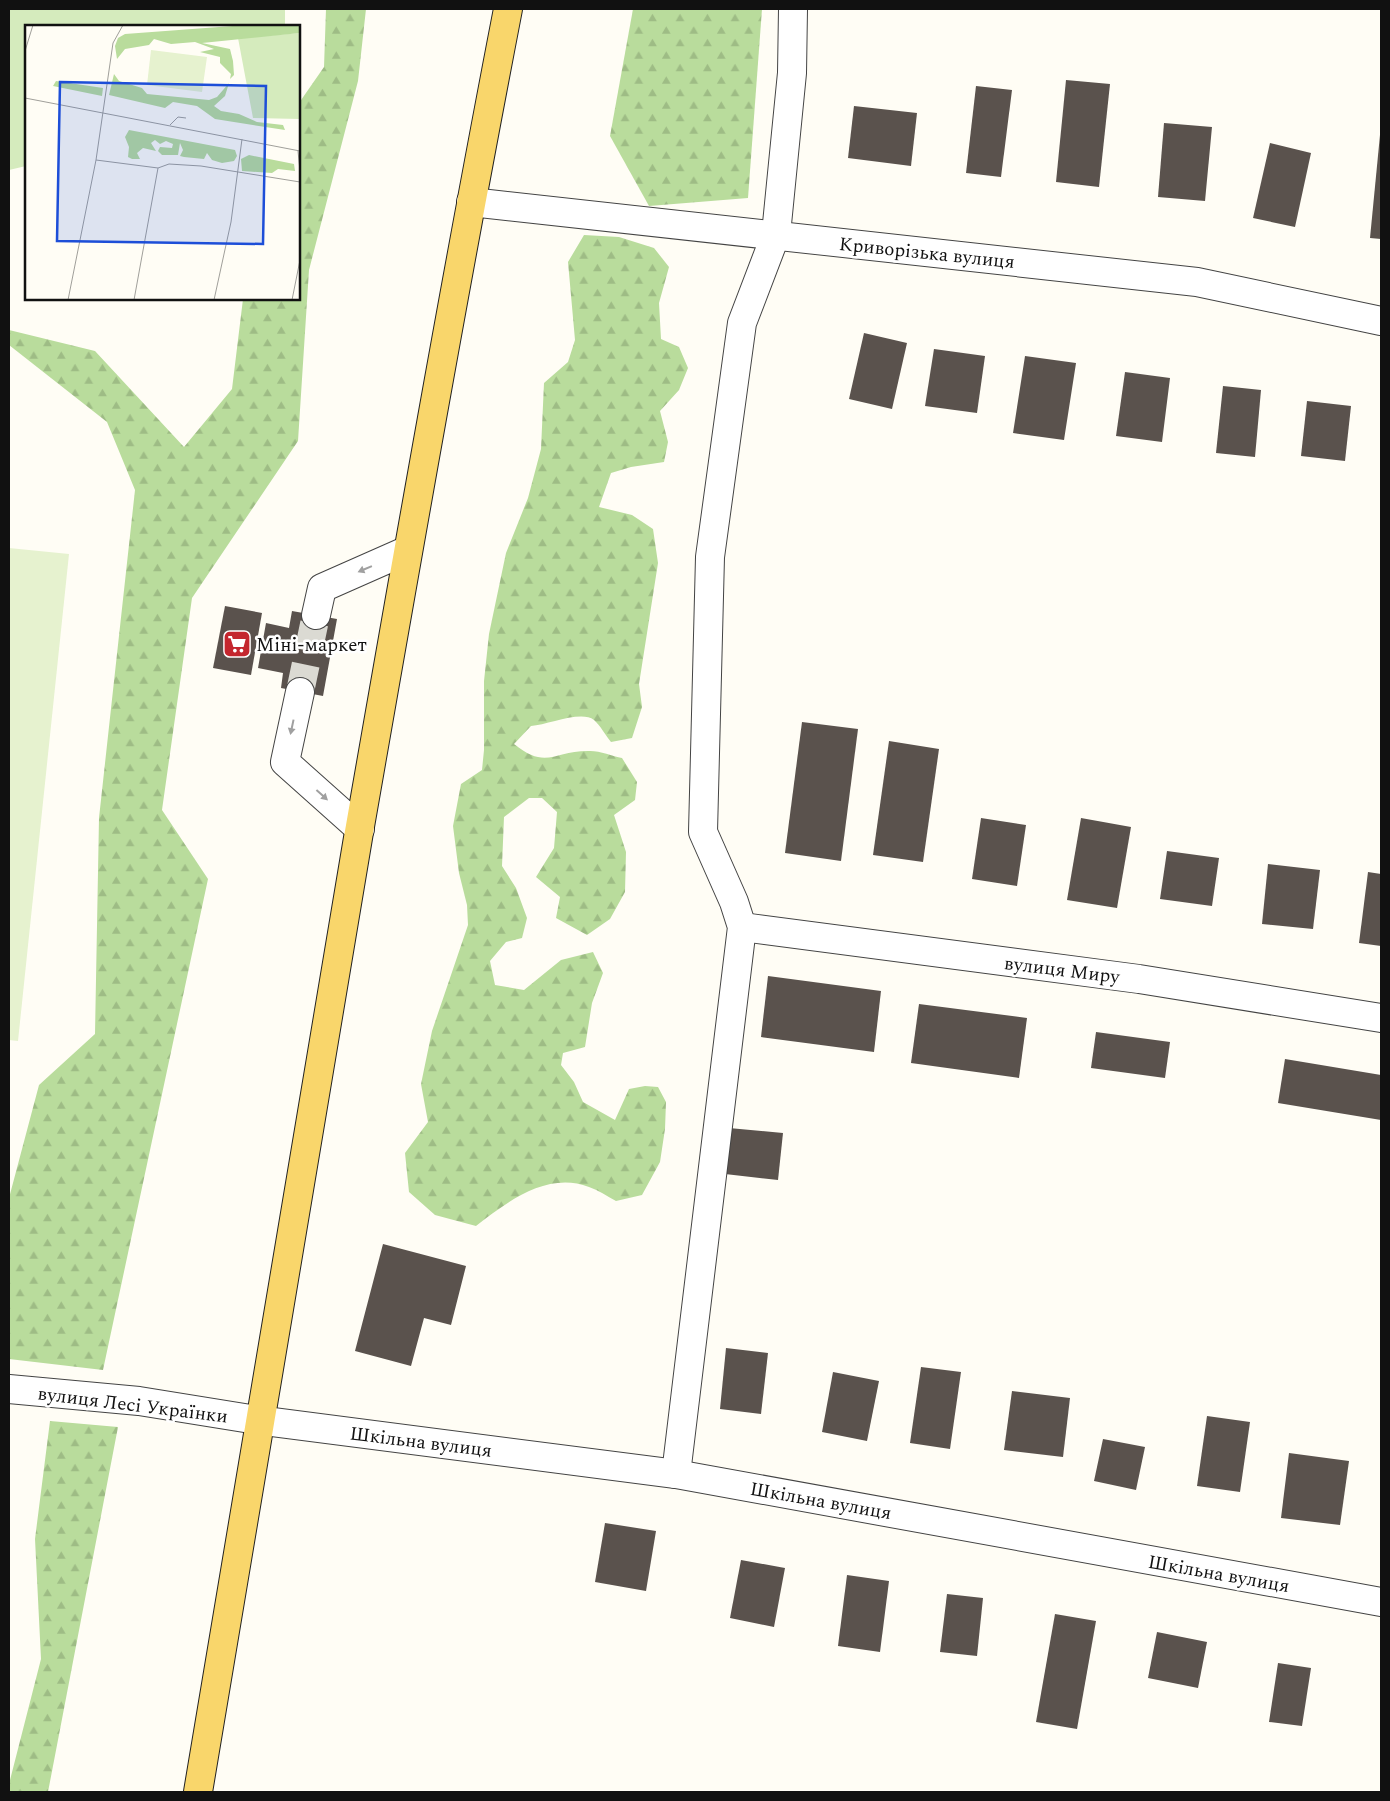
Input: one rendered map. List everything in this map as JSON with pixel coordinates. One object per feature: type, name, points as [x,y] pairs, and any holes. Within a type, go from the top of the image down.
[{"type":"main road","points":[[198,1792],[258,1420],[408,550],[508,9]]},
{"type":"street","points":[[676,1474],[742,927],[734,902],[702,832],[710,557],[742,324],[776,234],[792,73],[793,9]]},
{"type":"street","name":"Криворізька вулиця","points":[[471,202],[776,234],[1197,282],[1381,321]]},
{"type":"street","points":[[316,615],[322,588],[408,550]]},
{"type":"street","points":[[300,692],[285,762],[360,829]]},
{"type":"street","name":"вулиця Миру","points":[[742,927],[1138,979],[1381,1018]]},
{"type":"street","name":"вулиця Лесі Українки","points":[[9,1389],[139,1401],[258,1420]]},
{"type":"street","name":"Шкільна вулиця","points":[[258,1420],[676,1474],[1381,1602]]},
{"type":"green space","points":[[9,9],[285,9],[285,25],[25,25],[25,166],[9,170]]},
{"type":"green space","points":[[326,9],[366,9],[358,81],[309,270],[298,441],[192,598],[162,810],[208,879],[103,1370],[9,1359],[9,1198],[39,1085],[95,1034],[99,818],[135,490],[107,422],[9,345],[9,330],[95,351],[184,447],[232,389],[243,300],[300,300],[300,102],[324,67]]},
{"type":"green space","points":[[633,9],[762,9],[748,198],[649,206],[610,136]]},
{"type":"green space","points":[[584,235],[619,237],[654,248],[669,267],[659,303],[661,339],[679,347],[688,368],[679,390],[660,411],[668,442],[664,462],[631,467],[611,473],[599,507],[632,515],[653,529],[658,563],[639,684],[642,707],[632,738],[611,742],[594,720],[588,717],[573,717],[531,726],[514,744],[525,752],[543,758],[592,751],[622,758],[637,782],[635,800],[614,815],[626,852],[625,892],[610,919],[587,935],[556,918],[560,897],[536,877],[554,848],[557,812],[542,798],[529,798],[504,817],[502,866],[516,888],[527,918],[522,938],[506,942],[490,961],[495,985],[524,990],[561,960],[593,952],[603,973],[592,1003],[585,1047],[563,1053],[561,1065],[574,1082],[583,1102],[615,1120],[629,1089],[645,1086],[658,1087],[666,1102],[665,1129],[660,1162],[642,1195],[616,1201],[589,1187],[573,1183],[558,1183],[543,1186],[514,1199],[476,1226],[435,1215],[409,1192],[405,1153],[428,1122],[421,1084],[432,1031],[468,925],[467,905],[459,873],[453,826],[461,784],[482,770],[484,750],[484,681],[489,634],[506,553],[528,498],[541,449],[544,383],[568,362],[575,340],[568,262]]},
{"type":"green space","points":[[9,548],[69,554],[18,1041],[9,1040]]},
{"type":"green space","points":[[50,1421],[118,1427],[48,1792],[9,1792],[9,1784],[41,1659],[35,1539]]},
{"type":"building","points":[[1066,80],[1110,84],[1099,187],[1056,182]]},
{"type":"building","points":[[976,86],[1012,90],[1001,177],[966,173]]},
{"type":"building","points":[[854,106],[917,113],[911,166],[848,158]]},
{"type":"building","points":[[1164,123],[1212,127],[1205,201],[1158,197]]},
{"type":"building","points":[[1381,135],[1381,239],[1370,238]]},
{"type":"building","points":[[1270,143],[1311,153],[1295,227],[1253,218]]},
{"type":"building","points":[[864,333],[907,343],[892,409],[849,399]]},
{"type":"building","points":[[934,349],[985,356],[977,413],[925,406]]},
{"type":"building","points":[[1025,356],[1076,363],[1064,440],[1013,433]]},
{"type":"building","points":[[1125,372],[1170,378],[1162,442],[1116,436]]},
{"type":"building","points":[[1223,386],[1261,390],[1255,457],[1216,453]]},
{"type":"building","points":[[1307,401],[1351,406],[1345,461],[1301,456]]},
{"type":"building","name":"Міні-маркет","points":[[225,606],[262,613],[251,675],[213,668]]},
{"type":"building","points":[[292,611],[337,619],[323,696],[281,688],[283,673],[258,668],[266,623],[289,628]]},
{"type":"building","points":[[802,722],[858,729],[841,861],[785,853]]},
{"type":"building","points":[[889,741],[939,749],[923,862],[873,855]]},
{"type":"building","points":[[981,818],[1026,825],[1017,886],[972,879]]},
{"type":"building","points":[[1081,818],[1131,827],[1117,908],[1067,900]]},
{"type":"building","points":[[1167,851],[1219,858],[1212,906],[1160,899]]},
{"type":"building","points":[[1268,864],[1320,870],[1313,929],[1262,924]]},
{"type":"building","points":[[1368,872],[1381,874],[1381,946],[1359,943]]},
{"type":"building","points":[[768,976],[881,991],[874,1052],[761,1037]]},
{"type":"building","points":[[919,1004],[1027,1018],[1019,1078],[911,1063]]},
{"type":"building","points":[[1096,1032],[1170,1042],[1165,1078],[1091,1068]]},
{"type":"building","points":[[1285,1059],[1381,1075],[1381,1120],[1278,1103]]},
{"type":"building","points":[[729,1128],[783,1133],[778,1180],[725,1174]]},
{"type":"building","points":[[383,1244],[466,1266],[451,1325],[424,1318],[411,1366],[355,1351]]},
{"type":"building","points":[[726,1348],[768,1353],[761,1414],[720,1409]]},
{"type":"building","points":[[921,1367],[961,1372],[950,1449],[910,1443]]},
{"type":"building","points":[[833,1372],[879,1381],[867,1441],[822,1432]]},
{"type":"building","points":[[1012,1391],[1070,1398],[1063,1457],[1004,1450]]},
{"type":"building","points":[[1207,1416],[1250,1422],[1240,1492],[1197,1486]]},
{"type":"building","points":[[1103,1439],[1145,1447],[1136,1490],[1094,1481]]},
{"type":"building","points":[[1289,1453],[1349,1461],[1340,1525],[1281,1518]]},
{"type":"building","points":[[605,1523],[656,1531],[646,1591],[595,1582]]},
{"type":"building","points":[[741,1560],[785,1568],[774,1627],[730,1618]]},
{"type":"building","points":[[847,1575],[889,1581],[880,1652],[838,1646]]},
{"type":"building","points":[[947,1594],[983,1598],[977,1656],[940,1652]]},
{"type":"building","points":[[1055,1614],[1096,1621],[1077,1729],[1036,1722]]},
{"type":"building","points":[[1157,1632],[1207,1642],[1198,1688],[1148,1678]]},
{"type":"building","points":[[1278,1663],[1311,1668],[1302,1726],[1269,1722]]},
{"type":"tunnel","points":[[300,692],[316,615]]},
{"type":"place","name":"Міні-маркет","points":[[237,644]]}]
